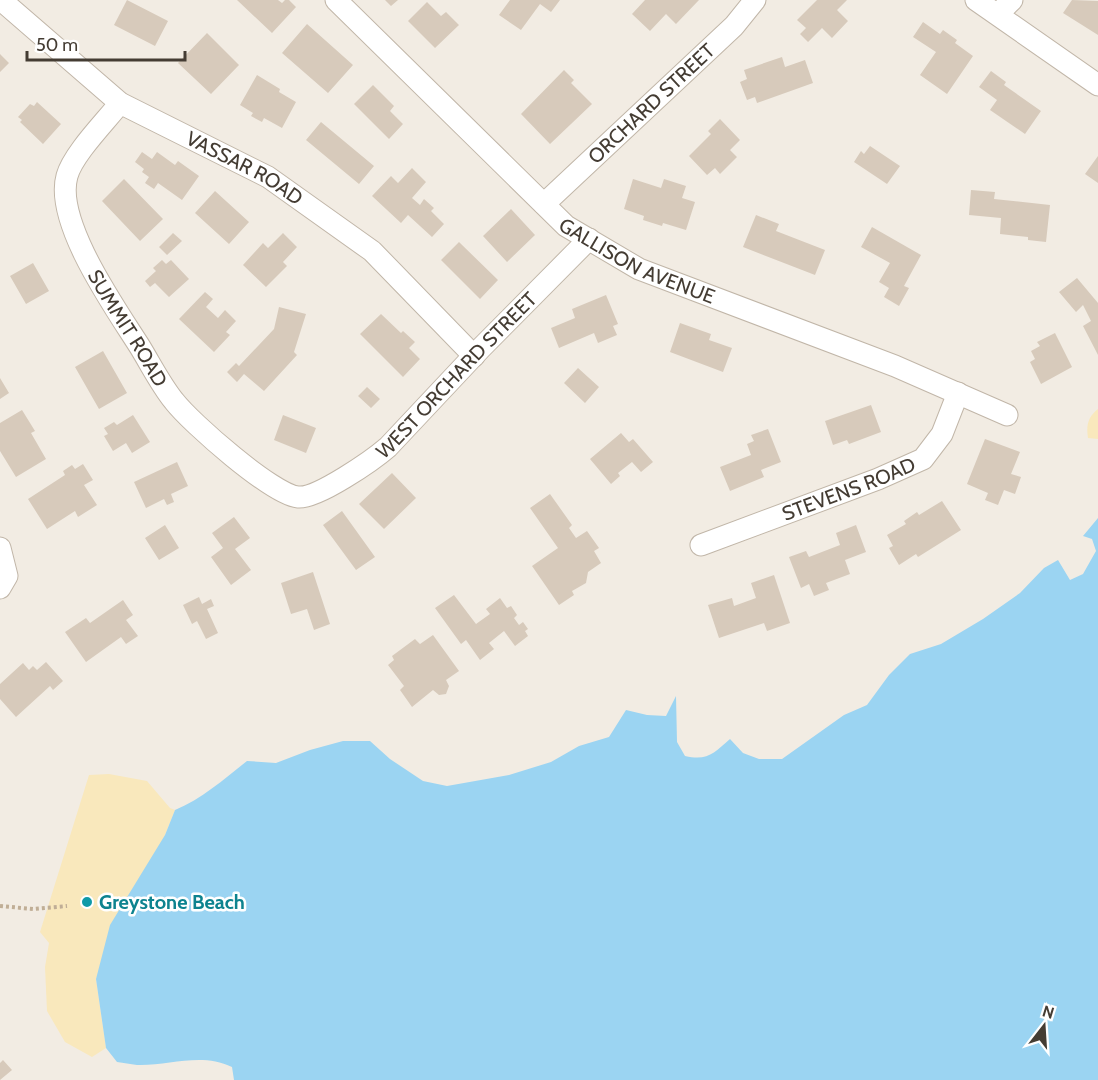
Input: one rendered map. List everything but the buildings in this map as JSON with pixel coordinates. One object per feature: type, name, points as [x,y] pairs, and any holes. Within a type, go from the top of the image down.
[{"type":"street","name":"VASSAR ROAD","points":[[2,0],[120,103],[268,177],[372,251],[474,356]]},
{"type":"street","name":"GALLISON AVENUE","points":[[336,0],[566,226],[639,269],[895,366],[1007,415]]},
{"type":"street","name":"ORCHARD STREET","points":[[544,204],[734,26],[755,0]]},
{"type":"street","points":[[976,0],[1005,7],[1098,85]]},
{"type":"street","name":"SUMMIT ROAD","points":[[120,103],[81,151],[67,175],[65,197],[78,243],[173,401],[214,442],[268,482],[285,493],[298,497],[312,495]]},
{"type":"street","name":"WEST ORCHARD STREET","points":[[312,495],[374,459],[388,447],[589,239]]},
{"type":"street","name":"STEVENS ROAD","points":[[701,545],[878,479],[923,459],[942,434],[958,393]]},
{"type":"street","points":[[0,548],[7,576],[0,588]]},
{"type":"path","points":[[0,906],[33,909],[67,906]]},
{"type":"sand","points":[[1098,409],[1098,439],[1088,438],[1088,422]]},
{"type":"sand","name":"Greystone Beach","points":[[109,774],[147,781],[170,808],[175,810],[96,979],[106,1048],[92,1057],[65,1042],[47,1011],[45,967],[49,943],[40,932],[89,775]]},
{"type":"water","points":[[1098,518],[1098,1080],[234,1080],[232,1067],[209,1060],[137,1065],[117,1062],[106,1048],[96,979],[110,925],[165,835],[175,810],[204,794],[247,761],[276,763],[343,741],[370,741],[390,759],[423,781],[447,786],[509,775],[551,762],[579,746],[609,737],[626,710],[647,715],[666,716],[676,696],[677,742],[685,756],[705,757],[730,739],[743,753],[759,759],[782,759],[844,715],[867,705],[889,675],[910,654],[941,644],[983,619],[1020,593],[1044,568],[1058,560],[1070,580],[1083,574],[1096,551],[1092,539],[1083,536]]},
{"type":"place","name":"Greystone Beach","points":[[87,902]]}]
